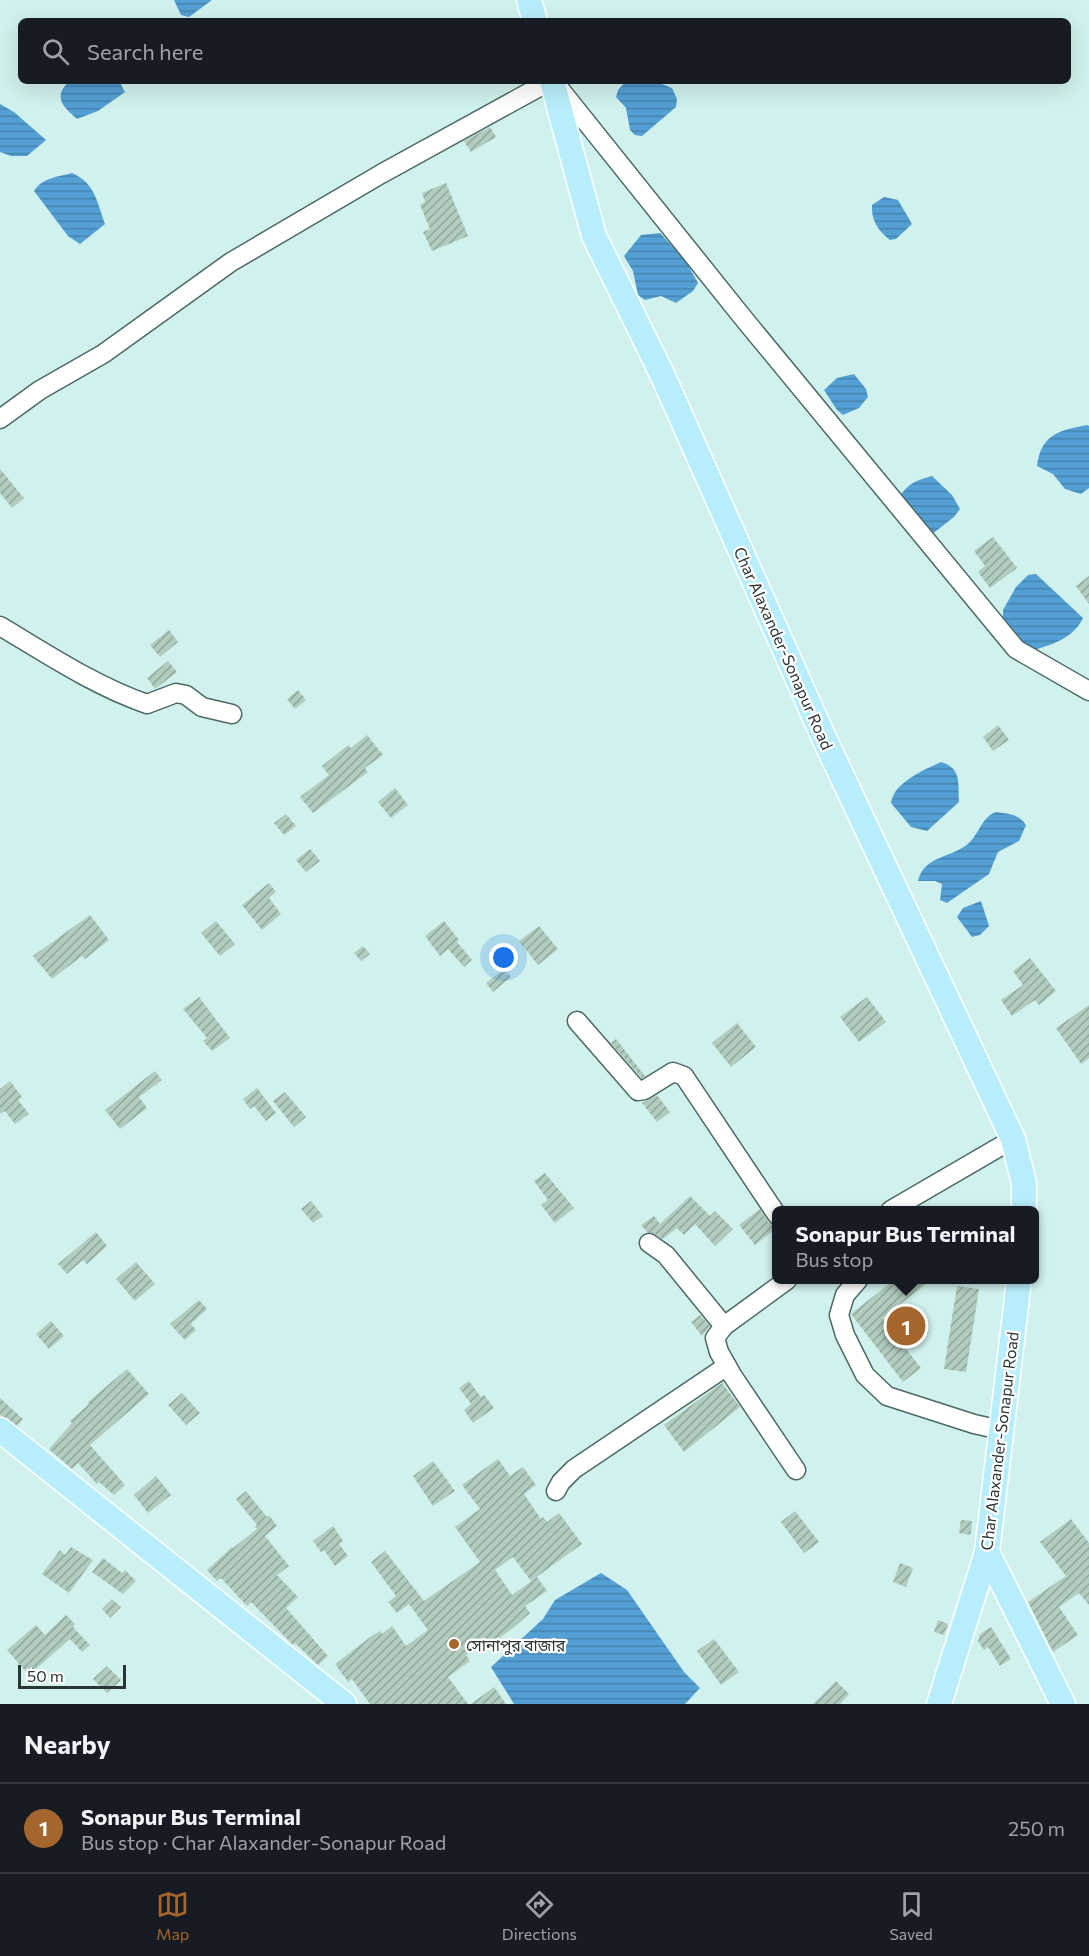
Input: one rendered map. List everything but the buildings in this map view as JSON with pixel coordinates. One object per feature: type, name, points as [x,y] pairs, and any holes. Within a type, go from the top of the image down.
[{"type":"main road","points":[[529,0],[534,18]]},
{"type":"main road","name":"Char Alaxander-Sonapur Road","points":[[553,84],[594,236],[662,374],[824,738],[1013,1139],[1024,1183],[1024,1206]]},
{"type":"main road","name":"Char Alaxander-Sonapur Road","points":[[939,1704],[987,1552],[1019,1284]]},
{"type":"main road","points":[[0,1430],[344,1704]]},
{"type":"main road","points":[[987,1552],[1063,1704]]},
{"type":"street","points":[[0,419],[40,390],[103,354],[231,262],[381,174],[546,84]]},
{"type":"street","points":[[554,84],[744,319],[1016,649],[1089,691]]},
{"type":"street","points":[[0,626],[72,669],[130,698],[147,704],[176,693],[186,695],[202,707],[232,714]]},
{"type":"street","points":[[577,1021],[638,1091],[644,1090],[673,1072],[684,1076],[772,1208]]},
{"type":"street","points":[[898,1206],[1013,1139]]},
{"type":"street","points":[[649,1243],[666,1255],[724,1326]]},
{"type":"street","points":[[782,1284],[724,1326],[715,1338],[719,1352],[727,1366],[796,1470]]},
{"type":"street","points":[[855,1284],[845,1295],[839,1315],[845,1335],[865,1375],[887,1396],[974,1424],[1001,1430]]},
{"type":"street","points":[[556,1491],[561,1482],[574,1469],[727,1366]]},
{"type":"water","points":[[174,0],[212,0],[189,17],[181,15]]},
{"type":"water","points":[[67,84],[121,84],[125,92],[98,111],[77,119],[67,110],[62,101],[61,96]]},
{"type":"water","points":[[623,84],[662,84],[672,88],[677,99],[676,107],[642,136],[635,135],[630,130],[626,108],[616,97]]},
{"type":"water","points":[[0,104],[14,112],[46,140],[27,156],[11,156],[0,152]]},
{"type":"water","points":[[72,173],[86,182],[90,188],[105,224],[80,244],[68,236],[34,191],[41,183]]},
{"type":"water","points":[[884,197],[898,200],[912,224],[896,239],[890,240],[882,233],[873,216],[872,205]]},
{"type":"water","points":[[660,233],[685,260],[698,283],[693,291],[676,303],[661,296],[645,300],[638,295],[633,271],[624,256],[641,235]]},
{"type":"water","points":[[854,374],[866,389],[868,397],[859,408],[843,415],[824,390],[837,378]]},
{"type":"water","points":[[1089,426],[1089,488],[1081,494],[1065,489],[1053,474],[1037,466],[1043,447],[1053,435]]},
{"type":"water","points":[[932,476],[952,495],[960,509],[954,517],[931,535],[895,503],[910,485]]},
{"type":"water","points":[[1036,574],[1083,618],[1067,636],[1030,651],[1003,619],[1003,610],[1016,587],[1028,575]]},
{"type":"water","points":[[941,762],[953,768],[956,773],[959,802],[927,831],[911,827],[891,803],[893,796],[911,778]]},
{"type":"water","points":[[996,812],[1013,815],[1023,821],[1026,825],[1019,841],[998,852],[989,874],[947,903],[940,900],[942,884],[935,881],[918,881],[921,873],[926,866],[969,843],[987,817]]},
{"type":"water","points":[[981,901],[989,926],[980,935],[972,937],[957,917],[963,908]]},
{"type":"water","points":[[601,1573],[627,1590],[684,1672],[700,1688],[685,1704],[514,1704],[491,1667],[543,1619],[555,1600]]},
{"type":"place","name":"Sonapur Bus Terminal","points":[[906,1326]]},
{"type":"place","name":"সোনাপুর বাজার","points":[[454,1644]]}]
